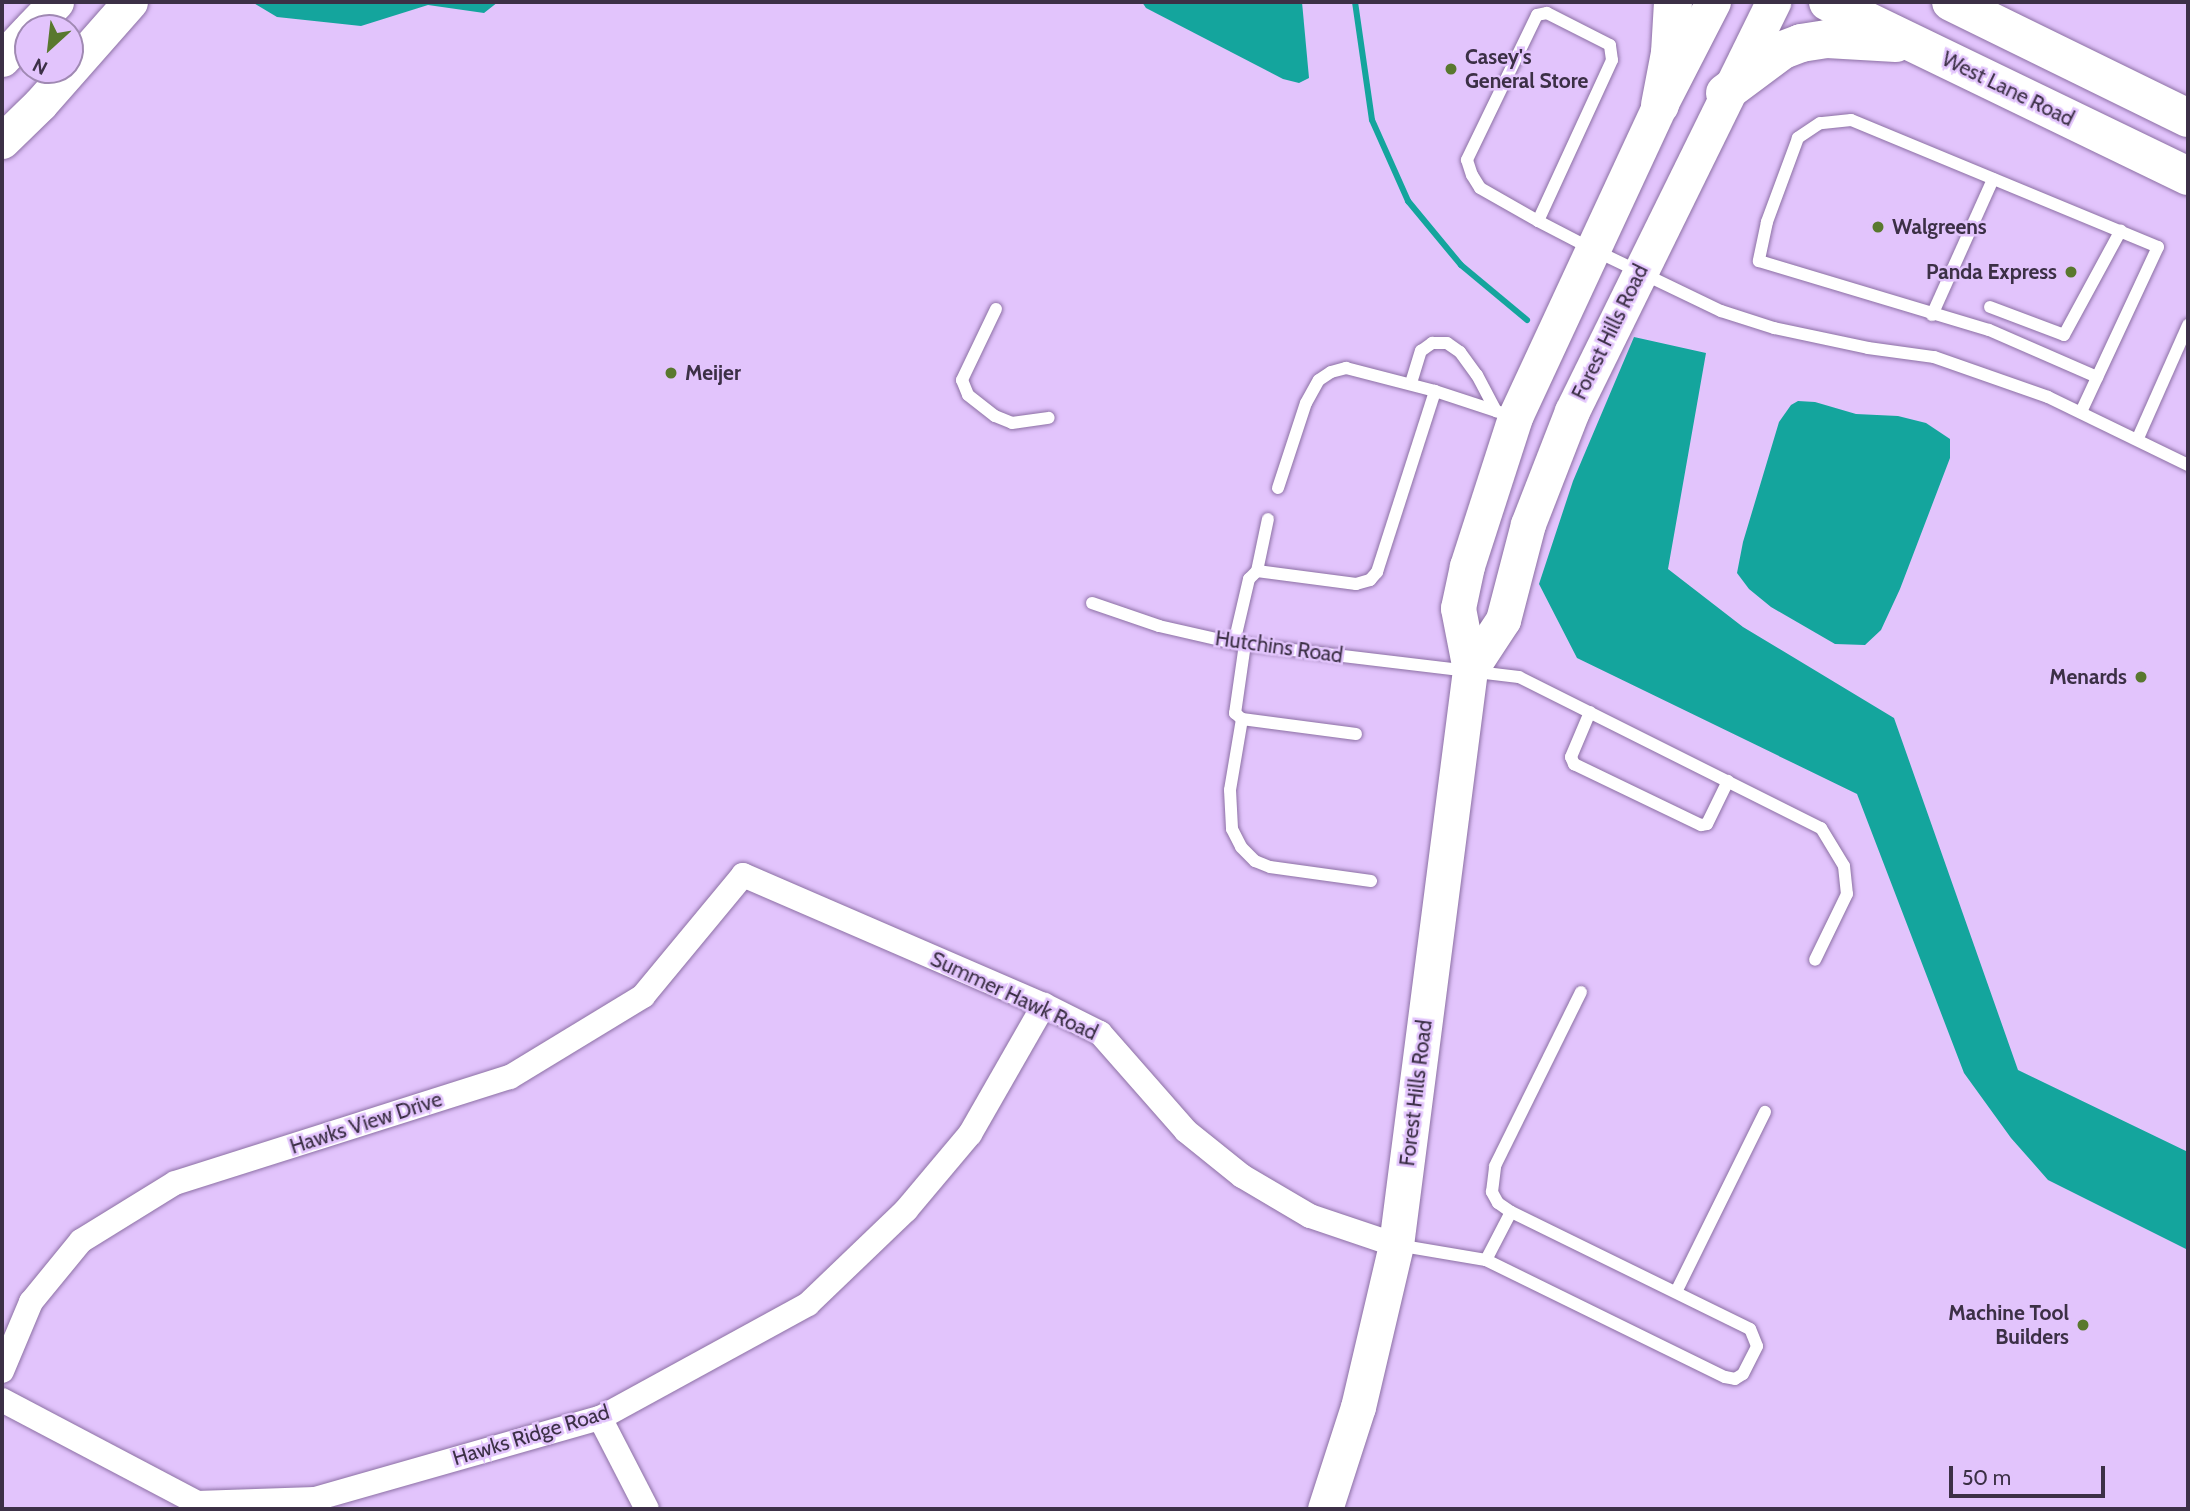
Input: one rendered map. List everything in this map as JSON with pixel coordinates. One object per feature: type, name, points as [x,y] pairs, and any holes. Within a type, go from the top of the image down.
[{"type":"main road","points":[[1660,105],[1670,53],[1673,2]]},
{"type":"main road","name":"West Lane Road","points":[[1828,2],[2188,176]]},
{"type":"main road","points":[[1951,2],[2188,118]]},
{"type":"main road","points":[[1725,93],[1783,50],[1801,43],[1852,39],[1919,46]]},
{"type":"street","points":[[2,141],[40,104],[130,2]]},
{"type":"street","name":"Forest Hills Road","points":[[1325,1509],[1358,1407],[1396,1245],[1470,670],[1458,608],[1490,486],[1505,414],[1594,250],[1660,105],[1713,2]]},
{"type":"street","name":"Forest Hills Road","points":[[1470,670],[1503,620],[1528,524],[1550,461],[1572,411],[1725,93],[1773,2]]},
{"type":"street","points":[[2,59],[14,46]]},
{"type":"street","name":"Summer Hawk Road","points":[[743,875],[1044,1005],[1100,1033],[1186,1131],[1242,1176],[1310,1216],[1396,1245]]},
{"type":"street","name":"Hawks View Drive","points":[[2,1371],[31,1301],[81,1241],[175,1183],[510,1077],[643,996],[743,875]]},
{"type":"street","name":"Hawks Ridge Road","points":[[2,1400],[197,1503],[315,1499],[600,1418],[808,1304],[906,1210],[970,1133],[1044,1005]]},
{"type":"street","points":[[600,1418],[647,1509]]},
{"type":"lane","points":[[1538,221],[1612,61],[1610,45],[1547,13],[1538,15],[1468,160],[1472,176],[1480,188],[1538,221],[1594,250],[1721,312],[1774,328],[1868,348],[1934,357],[2049,397],[2138,438],[2188,465]]},
{"type":"lane","points":[[2081,412],[2158,247],[1851,120],[1834,120],[1811,128],[1798,138],[1767,222],[1759,261],[1898,305],[1989,330],[2097,377]]},
{"type":"lane","points":[[1932,315],[1993,179]]},
{"type":"lane","points":[[1990,307],[2064,335],[2121,230]]},
{"type":"lane","points":[[996,309],[962,380],[968,395],[995,416],[1012,423],[1049,418]]},
{"type":"lane","points":[[2138,438],[2188,325]]},
{"type":"lane","points":[[1411,383],[1421,351],[1432,343],[1447,343],[1460,352],[1505,414]]},
{"type":"lane","points":[[1278,488],[1307,403],[1319,380],[1346,368],[1411,383],[1505,414]]},
{"type":"lane","points":[[1257,571],[1356,584],[1370,580],[1382,560],[1435,391]]},
{"type":"lane","points":[[1268,519],[1257,571],[1249,579],[1239,644],[1236,713],[1242,719],[1356,734]]},
{"type":"lane","name":"Hutchins Road","points":[[1092,603],[1159,626],[1239,644],[1519,677],[1590,712],[1821,828],[1844,866],[1847,894],[1815,960]]},
{"type":"lane","points":[[1590,712],[1571,758],[1574,764],[1701,825],[1707,824],[1728,782]]},
{"type":"lane","points":[[1242,719],[1230,790],[1232,829],[1241,847],[1255,861],[1270,867],[1371,881]]},
{"type":"lane","points":[[1396,1245],[1486,1261],[1725,1377],[1735,1379],[1743,1374],[1757,1346],[1750,1329],[1511,1212],[1498,1203],[1492,1192],[1495,1166],[1581,992]]},
{"type":"lane","points":[[1676,1292],[1765,1112]]},
{"type":"lane","points":[[1486,1261],[1511,1212]]},
{"type":"shaded area","points":[[252,2],[498,2],[484,13],[428,5],[361,26],[277,17]]},
{"type":"shaded area","points":[[1142,2],[1302,2],[1309,78],[1299,83],[1283,79],[1146,8]]},
{"type":"shaded area","points":[[1634,337],[1706,353],[1668,569],[1743,627],[1894,718],[2018,1070],[2188,1152],[2188,1250],[2048,1180],[2011,1138],[1964,1073],[1857,794],[1577,658],[1539,584],[1573,481]]},
{"type":"shaded area","points":[[1798,401],[1815,402],[1856,414],[1898,416],[1926,423],[1950,439],[1950,458],[1900,589],[1881,630],[1865,645],[1835,644],[1771,607],[1749,589],[1737,573],[1743,542],[1779,422],[1791,405]]},
{"type":"waterway","points":[[1355,2],[1372,120],[1408,201],[1461,265],[1527,320]]},
{"type":"place","name":"Casey's General Store","points":[[1451,69]]},
{"type":"place","name":"Walgreens","points":[[1878,227]]},
{"type":"place","name":"Panda Express","points":[[2071,272]]},
{"type":"place","name":"Meijer","points":[[671,373]]},
{"type":"place","name":"Menards","points":[[2141,677]]},
{"type":"place","name":"Machine Tool Builders","points":[[2083,1325]]}]
